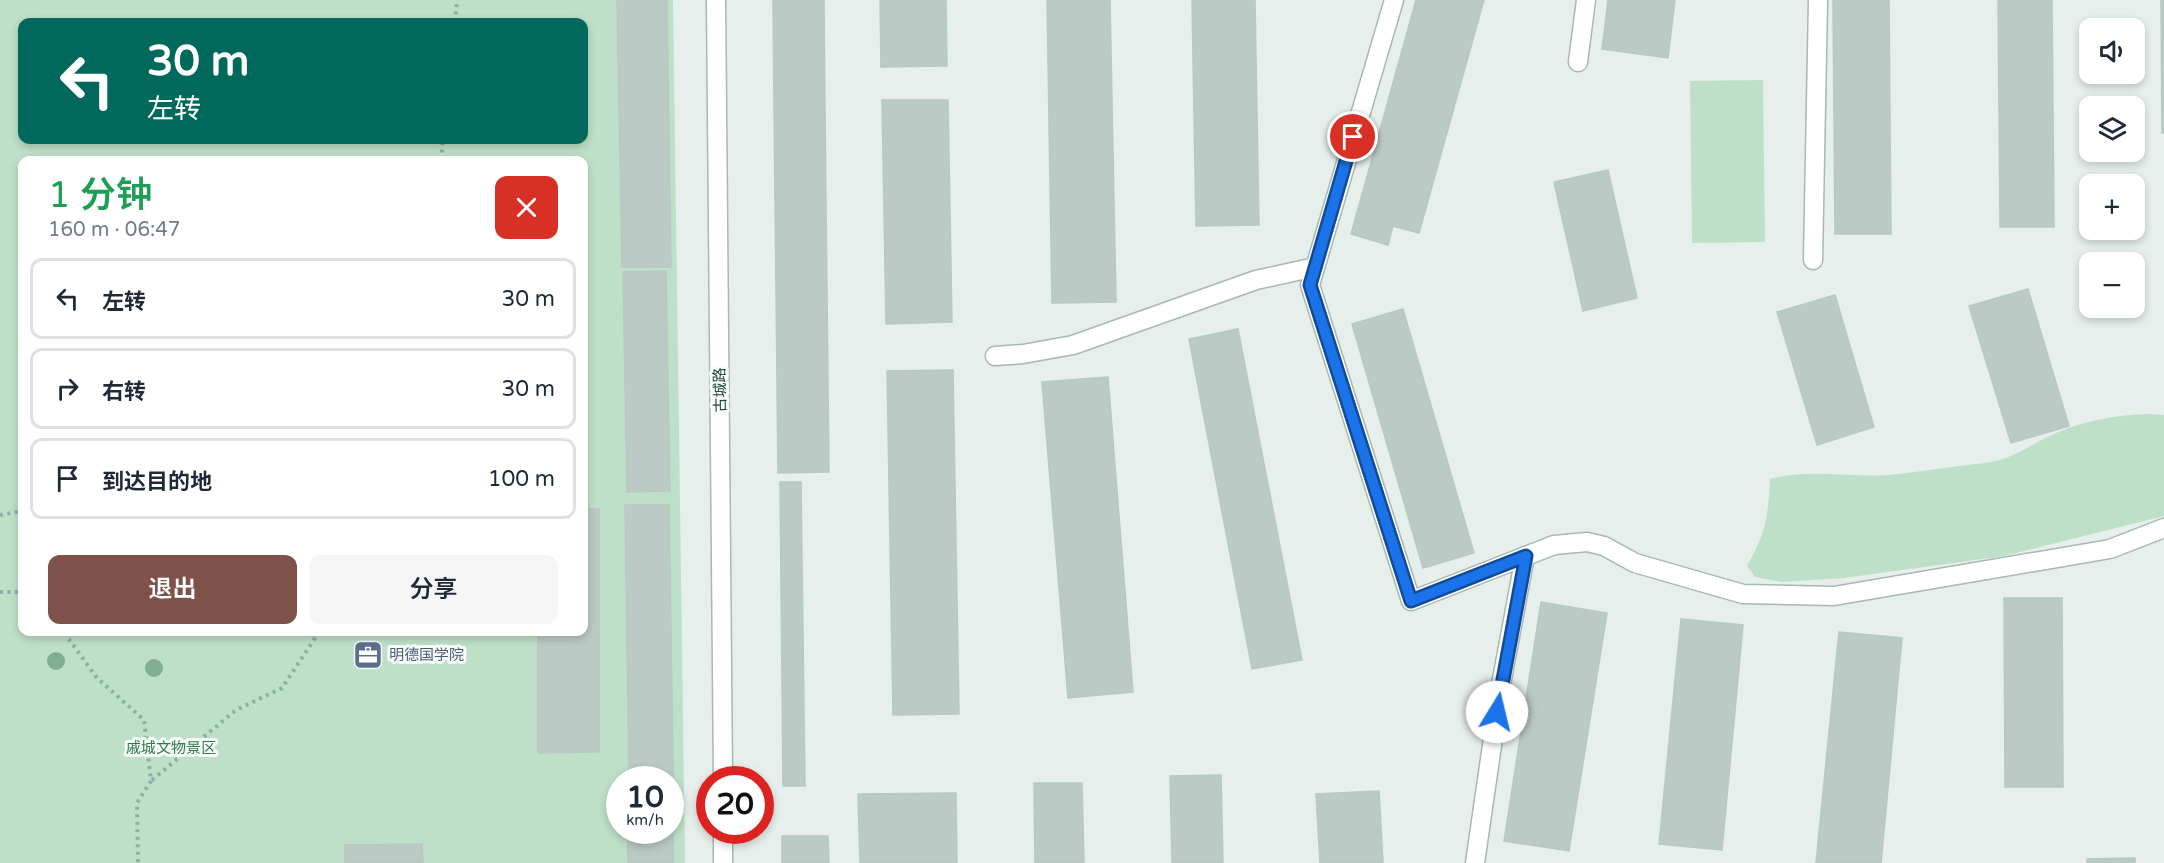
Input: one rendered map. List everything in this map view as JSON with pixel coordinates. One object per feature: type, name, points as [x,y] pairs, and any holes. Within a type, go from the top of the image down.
[{"type":"street","name":"古城路","points":[[716,0],[723,766]]},
{"type":"street","points":[[1394,0],[1310,285],[1411,601],[1554,545],[1587,542],[1604,546],[1635,563],[1743,594],[1834,596],[2110,549],[2164,528]]},
{"type":"street","points":[[1578,62],[1586,0]]},
{"type":"street","points":[[1813,260],[1818,0]]},
{"type":"street","points":[[995,356],[1023,354],[1073,345],[1256,280],[1315,267]]},
{"type":"street","points":[[1475,863],[1500,690],[1526,556]]},
{"type":"street","points":[[723,844],[723,863]]},
{"type":"path","points":[[455,18],[457,0]]},
{"type":"path","points":[[0,514],[18,512]]},
{"type":"path","points":[[0,592],[18,592]]},
{"type":"path","points":[[67,636],[97,678],[144,720],[151,781]]},
{"type":"path","points":[[138,863],[136,803],[151,781],[236,710],[282,688],[316,636]]},
{"type":"green space","name":"戚城文物景区","points":[[0,0],[673,0],[684,766],[606,766],[606,844],[684,844],[684,791],[685,863],[0,863]]},
{"type":"green space","points":[[1763,80],[1765,242],[1692,243],[1690,81]]},
{"type":"green space","points":[[2164,415],[2164,516],[2004,556],[1844,578],[1782,582],[1755,577],[1747,566],[1765,524],[1770,479],[1800,474],[1889,475],[1994,462],[2010,457],[2047,437],[2072,427],[2110,417]]},
{"type":"building","points":[[617,0],[667,0],[671,267],[622,267]]},
{"type":"building","points":[[773,0],[824,0],[825,109],[774,110]]},
{"type":"building","points":[[880,0],[946,0],[947,66],[881,67]]},
{"type":"building","points":[[1047,0],[1110,0],[1116,302],[1052,303]]},
{"type":"building","points":[[1192,0],[1255,0],[1259,225],[1196,226]]},
{"type":"building","points":[[1416,0],[1484,0],[1419,233],[1393,226],[1388,245],[1351,234]]},
{"type":"building","points":[[1608,0],[1675,0],[1668,58],[1602,49]]},
{"type":"building","points":[[1833,0],[1889,0],[1891,234],[1835,234]]},
{"type":"building","points":[[1998,0],[2052,0],[2054,227],[2000,227]]},
{"type":"building","points":[[2161,0],[2164,0],[2164,133],[2162,133]]},
{"type":"building","points":[[882,100],[948,100],[952,322],[886,324]]},
{"type":"building","points":[[825,109],[829,472],[778,473],[774,110]]},
{"type":"building","points":[[1608,170],[1637,298],[1583,311],[1554,182]]},
{"type":"building","points":[[666,271],[670,491],[627,492],[623,272]]},
{"type":"building","points":[[2028,289],[2069,426],[2011,443],[1969,306]]},
{"type":"building","points":[[1835,295],[1874,427],[1817,445],[1777,312]]},
{"type":"building","points":[[1403,309],[1474,553],[1423,568],[1352,324]]},
{"type":"building","points":[[1238,329],[1302,660],[1252,669],[1189,339]]},
{"type":"building","points":[[953,370],[959,714],[893,715],[887,371]]},
{"type":"building","points":[[1108,377],[1133,692],[1068,698],[1042,382]]},
{"type":"building","points":[[780,482],[801,482],[805,786],[783,786]]},
{"type":"building","points":[[625,505],[669,505],[673,766],[629,766]]},
{"type":"building","points":[[588,509],[599,509],[599,752],[538,753],[538,636],[588,636]]},
{"type":"building","points":[[2004,598],[2062,598],[2063,787],[2005,787]]},
{"type":"building","points":[[1541,602],[1607,613],[1569,851],[1504,841]]},
{"type":"building","points":[[1681,619],[1743,625],[1722,850],[1659,844]]},
{"type":"building","points":[[1839,632],[1902,638],[1881,863],[1816,863]]},
{"type":"building","points":[[1221,775],[1223,863],[1172,863],[1170,776]]},
{"type":"building","points":[[1034,783],[1082,783],[1084,863],[1035,863]]},
{"type":"building","points":[[1379,791],[1383,863],[1320,863],[1316,794]]},
{"type":"building","points":[[956,793],[957,863],[860,863],[858,794]]},
{"type":"building","points":[[782,836],[828,836],[829,863],[782,863]]},
{"type":"building","points":[[422,844],[423,863],[345,863],[345,845]]},
{"type":"building","points":[[627,844],[673,844],[673,863],[628,863]]},
{"type":"building","points":[[2135,858],[2135,863],[2087,863],[2087,859]]},
{"type":"place","name":"明德国学院","points":[[368,655]]},
{"type":"route","points":[[1353,137],[1310,285],[1411,601],[1526,556],[1497,712]]}]
